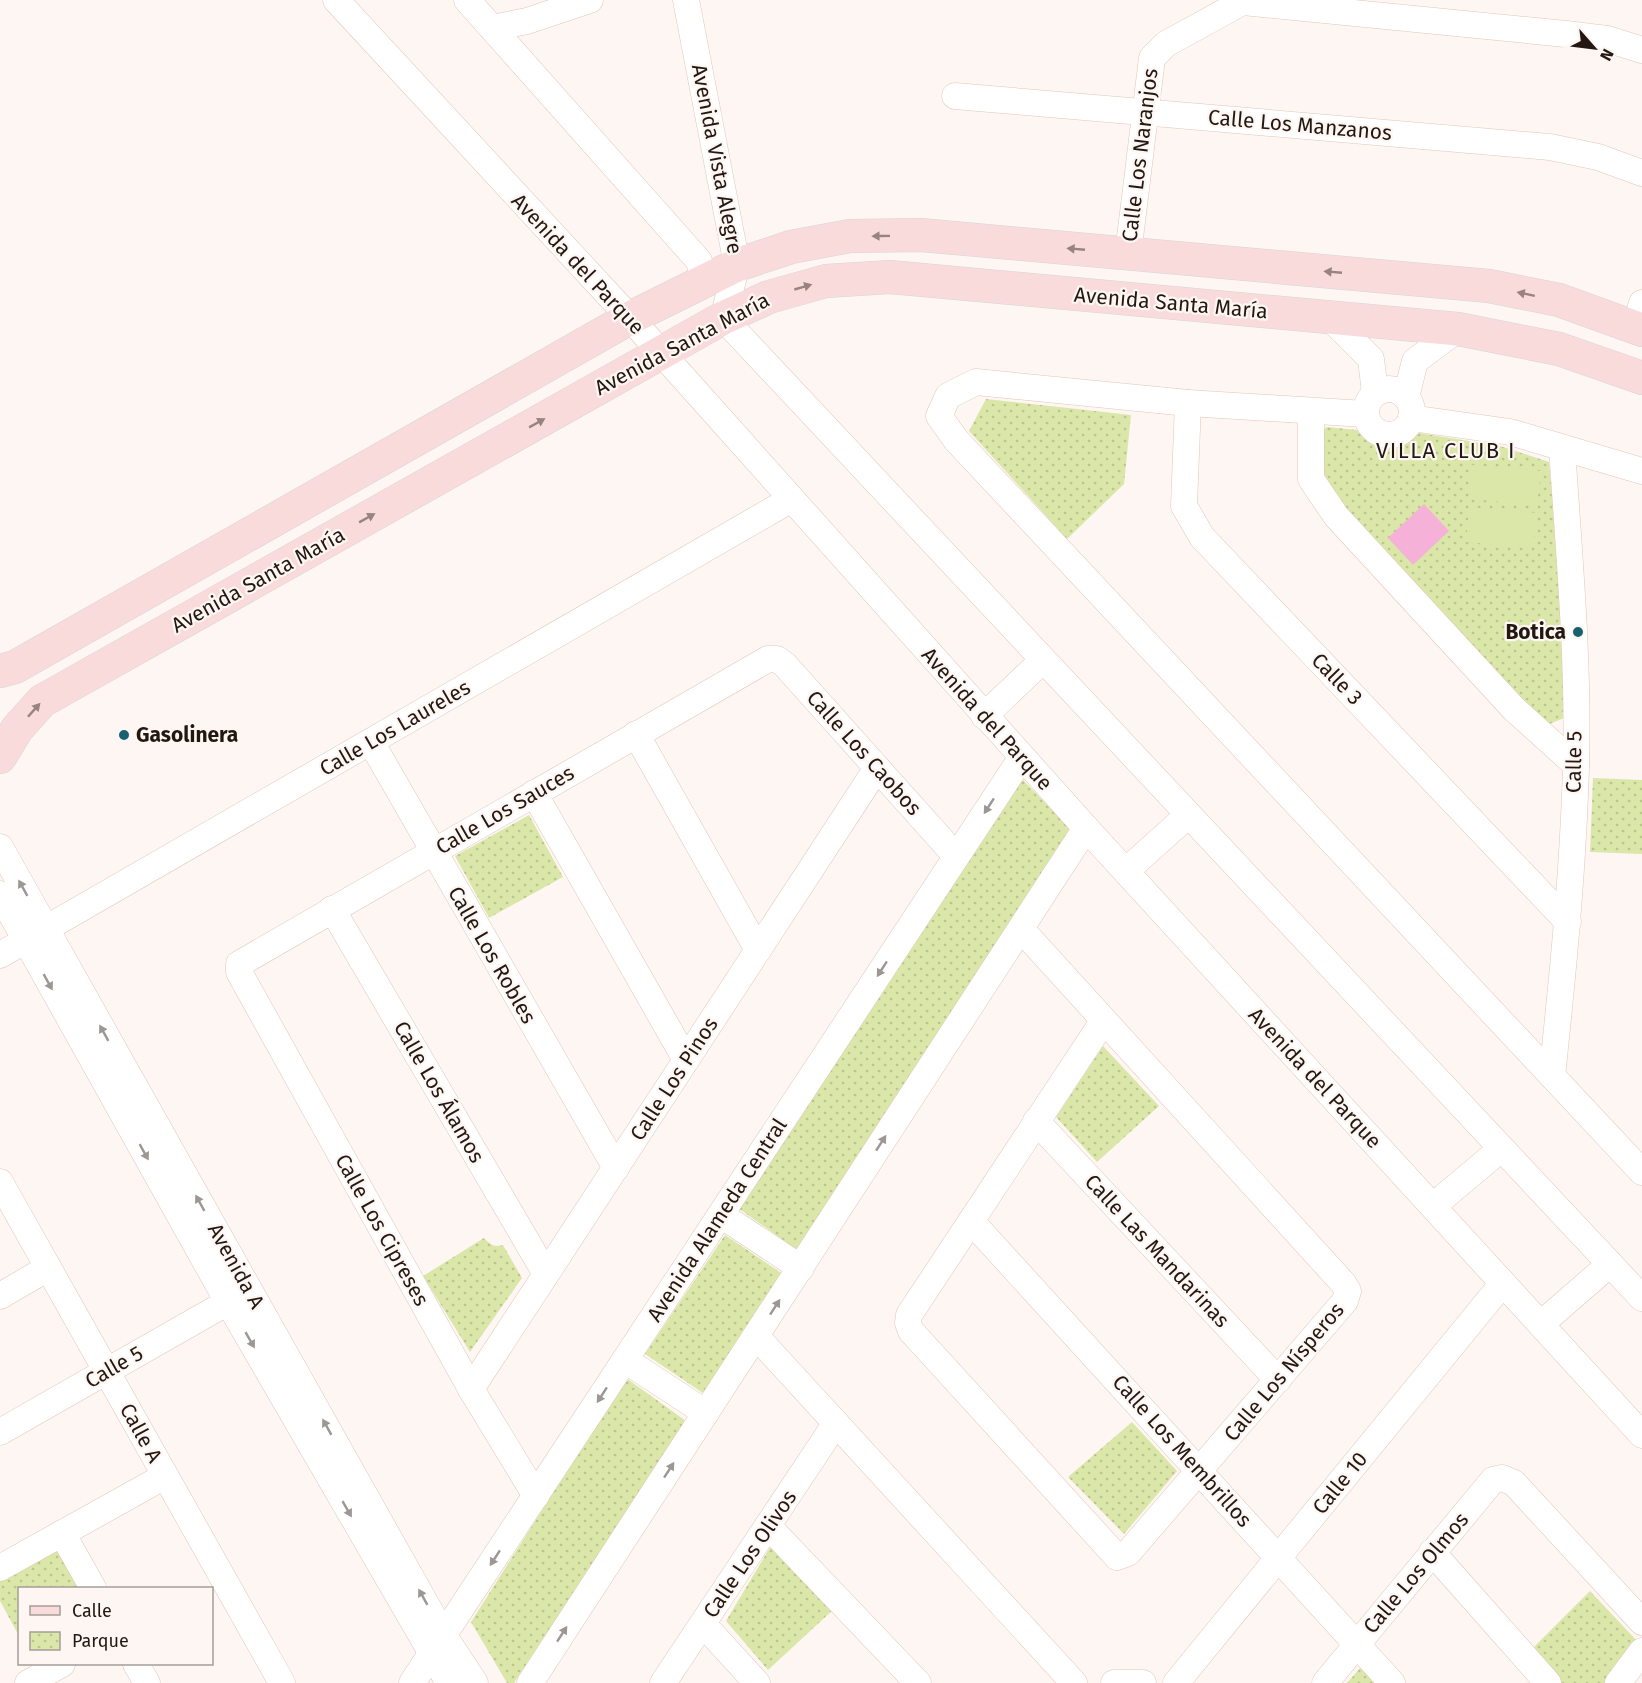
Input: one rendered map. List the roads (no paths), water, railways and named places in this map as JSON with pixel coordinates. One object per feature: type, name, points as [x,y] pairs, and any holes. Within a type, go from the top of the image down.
[{"type":"main road","name":"Avenida Santa María","points":[[0,671],[15,667],[630,318],[737,265],[791,247],[850,236],[921,235],[1489,286],[1640,320]]},
{"type":"main road","points":[[1138,254],[1144,300]]},
{"type":"main road","name":"Avenida Santa María","points":[[0,757],[17,729],[42,701],[723,318],[770,297],[826,281],[890,277],[1458,329],[1559,349],[1642,378]]},
{"type":"main road","points":[[1559,349],[1572,348],[1585,334],[1583,315],[1573,306]]},
{"type":"main road","points":[[0,734],[0,746]]},
{"type":"street","name":"Avenida del Parque","points":[[336,0],[630,318],[984,716],[1642,1435]]},
{"type":"street","points":[[467,0],[699,261],[704,281]]},
{"type":"street","points":[[492,28],[527,21],[590,0]]},
{"type":"street","name":"Avenida Vista Alegre","points":[[686,0],[737,265],[723,318]]},
{"type":"street","points":[[1245,1],[1607,39],[1642,50]]},
{"type":"street","name":"Calle Los Naranjos","points":[[1138,254],[1146,112],[1152,58],[1166,44],[1245,1]]},
{"type":"street","name":"Calle Los Manzanos","points":[[955,96],[1550,147],[1598,157],[1642,173]]},
{"type":"street","points":[[1329,317],[1371,359],[1415,362],[1458,329]]},
{"type":"street","points":[[723,318],[1642,1298]]},
{"type":"street","points":[[1371,359],[1370,404],[1367,422],[1376,432],[1390,436],[1403,430],[1409,407],[1415,362]]},
{"type":"street","points":[[1642,471],[1510,432],[1409,407],[1388,389],[1370,404],[1311,413],[976,382],[948,396],[939,416],[956,440],[1642,1172]]},
{"type":"street","name":"Calle 3","points":[[1188,403],[1184,506],[1202,537],[1568,922]]},
{"type":"street","points":[[1311,413],[1311,479],[1336,516],[1514,710],[1576,765]]},
{"type":"street","name":"Calle 5","points":[[1552,1076],[1568,922],[1576,765],[1572,605],[1562,448]]},
{"type":"street","name":"Calle Los Laureles","points":[[0,955],[790,500]]},
{"type":"street","name":"Calle Los Caobos","points":[[768,659],[777,658],[785,665],[956,856]]},
{"type":"street","name":"Calle Los Sauces","points":[[242,961],[768,659]]},
{"type":"street","points":[[984,716],[1043,660]]},
{"type":"street","points":[[636,734],[758,950]]},
{"type":"street","name":"Calle Los Robles","points":[[371,742],[432,852],[616,1168]]},
{"type":"street","name":"Avenida Alameda Central","points":[[412,1683],[1022,757]]},
{"type":"street","name":"Calle Los Pinos","points":[[471,1389],[877,768]]},
{"type":"street","points":[[534,793],[686,1060]]},
{"type":"street","points":[[1126,871],[1188,815]]},
{"type":"street","points":[[530,1683],[1086,828]]},
{"type":"street","name":"Avenida A","points":[[0,846],[35,936],[228,1302],[438,1645],[475,1683]]},
{"type":"street","name":"Avenida A","points":[[0,894],[35,936],[438,1645],[449,1683]]},
{"type":"street","name":"Calle Los Álamos","points":[[332,909],[546,1274]]},
{"type":"street","name":"Calle Los Nísperos","points":[[971,1221],[909,1315],[908,1323],[911,1331],[1117,1557],[1128,1553],[1200,1471],[1345,1301],[1348,1291],[1021,928]]},
{"type":"street","name":"Calle Los Cipreses","points":[[242,961],[238,967],[239,972],[471,1389],[536,1496]]},
{"type":"street","points":[[971,1221],[1104,1020]]},
{"type":"street","name":"Calle Las Mandarinas","points":[[1036,1121],[1278,1380]]},
{"type":"street","points":[[1433,1206],[1501,1149]]},
{"type":"street","name":"Calle A","points":[[0,1182],[282,1683]]},
{"type":"street","points":[[721,1215],[801,1268]]},
{"type":"street","name":"Calle Los Membrillos","points":[[971,1221],[1392,1683]]},
{"type":"street","points":[[1541,1324],[1610,1264]]},
{"type":"street","points":[[0,1296],[48,1268]]},
{"type":"street","name":"Calle 10","points":[[1176,1683],[1503,1283]]},
{"type":"street","name":"Calle 5","points":[[0,1432],[228,1302]]},
{"type":"street","points":[[756,1336],[1074,1683]]},
{"type":"street","points":[[626,1360],[706,1413]]},
{"type":"street","name":"Calle Los Olivos","points":[[663,1683],[836,1423]]},
{"type":"street","points":[[0,1568],[165,1476]]},
{"type":"street","name":"Calle Los Olmos","points":[[1324,1683],[1493,1480],[1502,1478],[1514,1483],[1642,1622]]},
{"type":"street","points":[[768,1526],[918,1683]]},
{"type":"street","points":[[62,1533],[92,1587]]},
{"type":"street","points":[[1432,1552],[1548,1683]]},
{"type":"street","points":[[703,1624],[758,1683]]},
{"type":"street","points":[[1618,1683],[1642,1651]]},
{"type":"street","points":[[28,1683],[60,1665]]},
{"type":"street","points":[[137,1665],[147,1683]]},
{"type":"street","points":[[1114,1683],[1143,1683]]},
{"type":"place","name":"Botica","points":[[1578,632]]},
{"type":"place","name":"Gasolinera","points":[[124,735]]},
{"type":"district","name":"VILLA CLUB I","points":[[1446,450]]}]
